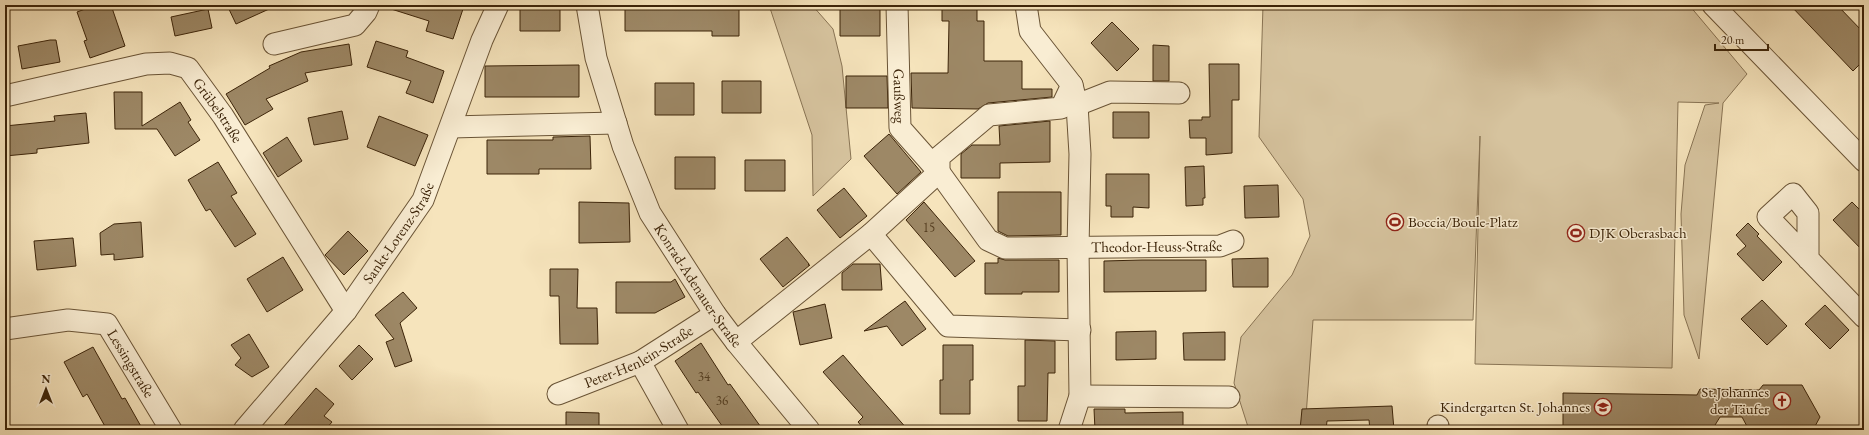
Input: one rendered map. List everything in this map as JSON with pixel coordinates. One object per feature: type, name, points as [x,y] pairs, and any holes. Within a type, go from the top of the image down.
[{"type":"street","points":[[274,44],[355,25],[366,12],[369,5]]},
{"type":"street","name":"Sankt-Lorenz-Straße","points":[[244,430],[262,421],[346,311],[423,200],[482,40],[498,5]]},
{"type":"street","name":"Konrad-Adenauer-Straße","points":[[587,5],[596,58],[623,146],[650,213],[715,314],[736,342],[809,430]]},
{"type":"street","name":"Gaußweg","points":[[897,5],[900,128],[938,172],[988,240],[1005,248],[1078,248]]},
{"type":"street","name":"Theodor-Heuss-Straße","points":[[1026,5],[1030,31],[1072,86],[1077,106],[1080,154],[1078,248],[1080,396],[1069,430]]},
{"type":"street","points":[[1713,5],[1864,161]]},
{"type":"street","name":"Grübelstraße","points":[[5,96],[146,64],[170,63],[188,68],[223,116],[346,311]]},
{"type":"street","points":[[736,342],[871,234],[938,172],[938,158],[989,116],[1061,108],[1072,86]]},
{"type":"street","points":[[1077,106],[1110,92],[1179,93]]},
{"type":"street","points":[[451,127],[616,123]]},
{"type":"street","points":[[871,234],[948,326],[1080,330]]},
{"type":"street","name":"Theodor-Heuss-Straße","points":[[1078,248],[1220,246],[1233,241]]},
{"type":"street","points":[[1808,259],[1864,317]]},
{"type":"street","name":"Peter-Henlein-Straße","points":[[558,394],[640,362],[715,314]]},
{"type":"street","name":"Lessingstraße","points":[[5,329],[68,320],[107,324],[171,430]]},
{"type":"street","points":[[640,362],[678,430]]},
{"type":"street","points":[[1080,396],[1229,397]]},
{"type":"shaded area","points":[[769,5],[812,5],[833,29],[842,66],[851,159],[813,196],[812,135]]},
{"type":"shaded area","points":[[1263,5],[1689,5],[1747,74],[1723,103],[1699,359],[1684,315],[1681,214],[1685,165],[1705,105],[1719,103],[1678,102],[1672,368],[1475,364],[1480,136],[1473,320],[1313,320],[1305,430],[1249,430],[1234,383],[1241,337],[1292,275],[1310,236],[1303,199],[1259,137]]},
{"type":"building","points":[[96,5],[111,5],[125,46],[90,58],[84,41],[87,40],[77,12]]},
{"type":"building","points":[[227,5],[278,5],[236,24]]},
{"type":"building","points":[[388,5],[451,5],[463,9],[453,39],[426,31],[429,21],[388,8]]},
{"type":"building","points":[[520,5],[560,5],[560,31],[520,31]]},
{"type":"building","points":[[625,5],[739,5],[739,36],[712,36],[712,31],[625,31]]},
{"type":"building","points":[[942,5],[977,5],[977,21],[984,21],[984,61],[1022,61],[1022,89],[1052,89],[1052,97],[988,103],[978,109],[912,108],[911,73],[948,73],[949,21],[942,21]]},
{"type":"building","points":[[1790,5],[1837,5],[1864,33],[1864,60],[1853,71]]},
{"type":"building","points":[[208,9],[212,28],[175,36],[171,17]]},
{"type":"building","points":[[840,9],[880,9],[880,36],[840,36]]},
{"type":"building","points":[[1112,22],[1139,49],[1117,71],[1091,43]]},
{"type":"building","points":[[56,40],[60,62],[22,69],[18,46]]},
{"type":"building","points":[[376,41],[408,51],[406,57],[444,71],[433,103],[406,93],[411,81],[367,67]]},
{"type":"building","points":[[349,44],[352,65],[305,73],[308,81],[266,99],[273,109],[245,125],[226,94],[270,68],[269,66],[301,52]]},
{"type":"building","points":[[1153,45],[1169,46],[1169,81],[1153,81]]},
{"type":"building","points":[[1209,64],[1239,64],[1239,100],[1232,100],[1232,153],[1206,155],[1206,138],[1190,138],[1189,120],[1202,120],[1202,117],[1210,117]]},
{"type":"building","points":[[579,65],[579,97],[485,97],[485,66]]},
{"type":"building","points":[[846,76],[887,76],[888,108],[846,108]]},
{"type":"building","points":[[722,81],[761,81],[761,113],[722,113]]},
{"type":"building","points":[[655,83],[694,83],[694,115],[655,115]]},
{"type":"building","points":[[114,92],[142,92],[142,126],[180,102],[191,120],[188,122],[200,140],[175,156],[157,129],[115,129]]},
{"type":"building","points":[[342,111],[348,139],[314,145],[308,118]]},
{"type":"building","points":[[1113,112],[1149,112],[1149,138],[1113,138]]},
{"type":"building","points":[[86,113],[89,143],[37,149],[37,153],[5,156],[5,126],[55,121],[54,116]]},
{"type":"building","points":[[379,116],[428,135],[415,166],[367,147]]},
{"type":"building","points":[[1050,121],[1050,162],[1000,163],[1000,178],[961,178],[961,154],[972,145],[1000,145],[999,126]]},
{"type":"building","points":[[889,134],[921,172],[897,194],[864,156]]},
{"type":"building","points":[[590,136],[591,169],[539,169],[539,174],[487,174],[487,140],[553,140],[553,137]]},
{"type":"building","points":[[287,137],[302,161],[278,177],[263,153]]},
{"type":"building","points":[[675,157],[715,157],[715,189],[675,189]]},
{"type":"building","points":[[745,160],[785,160],[785,191],[745,191]]},
{"type":"building","points":[[218,162],[237,193],[231,196],[256,234],[235,247],[210,209],[206,211],[188,180]]},
{"type":"building","points":[[1204,166],[1205,198],[1203,198],[1203,205],[1186,206],[1185,167]]},
{"type":"building","points":[[1106,174],[1149,174],[1149,208],[1133,207],[1133,217],[1111,217],[1111,206],[1106,206]]},
{"type":"building","points":[[1278,185],[1279,217],[1245,218],[1244,186]]},
{"type":"building","points":[[844,188],[867,216],[840,238],[817,210]]},
{"type":"building","points":[[998,192],[1061,192],[1061,235],[1008,236],[998,231]]},
{"type":"building","points":[[579,202],[629,203],[630,242],[579,243]]},
{"type":"building","points":[[924,202],[975,261],[955,277],[906,220]]},
{"type":"building","points":[[1852,202],[1864,214],[1864,252],[1833,220]]},
{"type":"building","points":[[141,222],[143,257],[114,260],[114,254],[101,255],[100,233],[114,224]]},
{"type":"building","points":[[1748,223],[1759,234],[1757,236],[1782,262],[1763,281],[1737,254],[1746,246],[1736,235]]},
{"type":"building","points":[[348,231],[368,251],[344,275],[325,255]]},
{"type":"building","points":[[787,237],[809,264],[808,265],[810,265],[783,287],[760,259]]},
{"type":"building","points":[[73,238],[76,266],[37,270],[34,241]]},
{"type":"building","points":[[283,257],[303,290],[267,312],[247,279]]},
{"type":"building","points":[[998,258],[1005,260],[1059,260],[1059,292],[985,294],[985,263],[998,263]]},
{"type":"building","points":[[1268,258],[1268,287],[1233,287],[1232,259]]},
{"type":"building","points":[[1206,260],[1206,291],[1104,292],[1104,261]]},
{"type":"building","points":[[853,264],[880,264],[882,290],[842,290],[842,273]]},
{"type":"building","points":[[550,269],[578,269],[577,308],[597,308],[598,344],[560,344],[559,296],[550,296]]},
{"type":"building","points":[[675,279],[685,297],[655,313],[616,313],[616,282],[671,282]]},
{"type":"building","points":[[403,292],[417,308],[400,323],[412,361],[395,367],[386,342],[394,339],[375,315]]},
{"type":"building","points":[[1762,300],[1787,326],[1767,345],[1741,319]]},
{"type":"building","points":[[905,301],[926,329],[902,346],[887,326],[864,331]]},
{"type":"building","points":[[825,304],[832,338],[800,345],[793,312]]},
{"type":"building","points":[[1825,305],[1849,330],[1830,349],[1805,324]]},
{"type":"building","points":[[1156,331],[1156,359],[1116,360],[1116,332]]},
{"type":"building","points":[[1225,332],[1225,360],[1184,360],[1183,333]]},
{"type":"building","points":[[249,334],[269,367],[252,377],[235,365],[241,358],[231,345]]},
{"type":"building","points":[[1025,340],[1055,341],[1055,373],[1048,373],[1047,421],[1018,421],[1018,386],[1025,386]]},
{"type":"building","points":[[701,343],[728,385],[730,384],[763,430],[725,430],[698,392],[696,393],[675,361]]},
{"type":"building","points":[[359,345],[373,359],[352,380],[339,366]]},
{"type":"building","points":[[943,345],[973,345],[973,380],[970,380],[970,414],[940,414],[940,380],[943,380]]},
{"type":"building","points":[[93,347],[122,399],[125,398],[143,430],[107,430],[87,394],[83,397],[64,362]]},
{"type":"building","points":[[843,355],[908,430],[865,430],[858,422],[863,417],[823,372]]},
{"type":"building","points":[[1763,385],[1802,385],[1820,417],[1813,430],[1749,430],[1742,417],[1720,417],[1712,430],[1563,430],[1563,393],[1697,395],[1700,389],[1759,390]]},
{"type":"building","points":[[316,388],[334,404],[324,416],[332,422],[325,430],[280,430]]},
{"type":"building","points":[[1392,406],[1394,430],[1370,430],[1369,420],[1327,421],[1326,430],[1300,430],[1302,409]]},
{"type":"building","points":[[1094,409],[1125,409],[1125,413],[1183,412],[1183,430],[1095,430]]},
{"type":"building","points":[[566,412],[599,413],[599,430],[566,430]]},
{"type":"place","name":"Boccia/Boule-Platz","points":[[1395,222]]},
{"type":"place","name":"DJK Oberasbach","points":[[1576,233]]},
{"type":"place","name":"St.Johannes der Täufer","points":[[1782,401]]},
{"type":"place","name":"Kindergarten St. Johannes","points":[[1603,407]]}]
